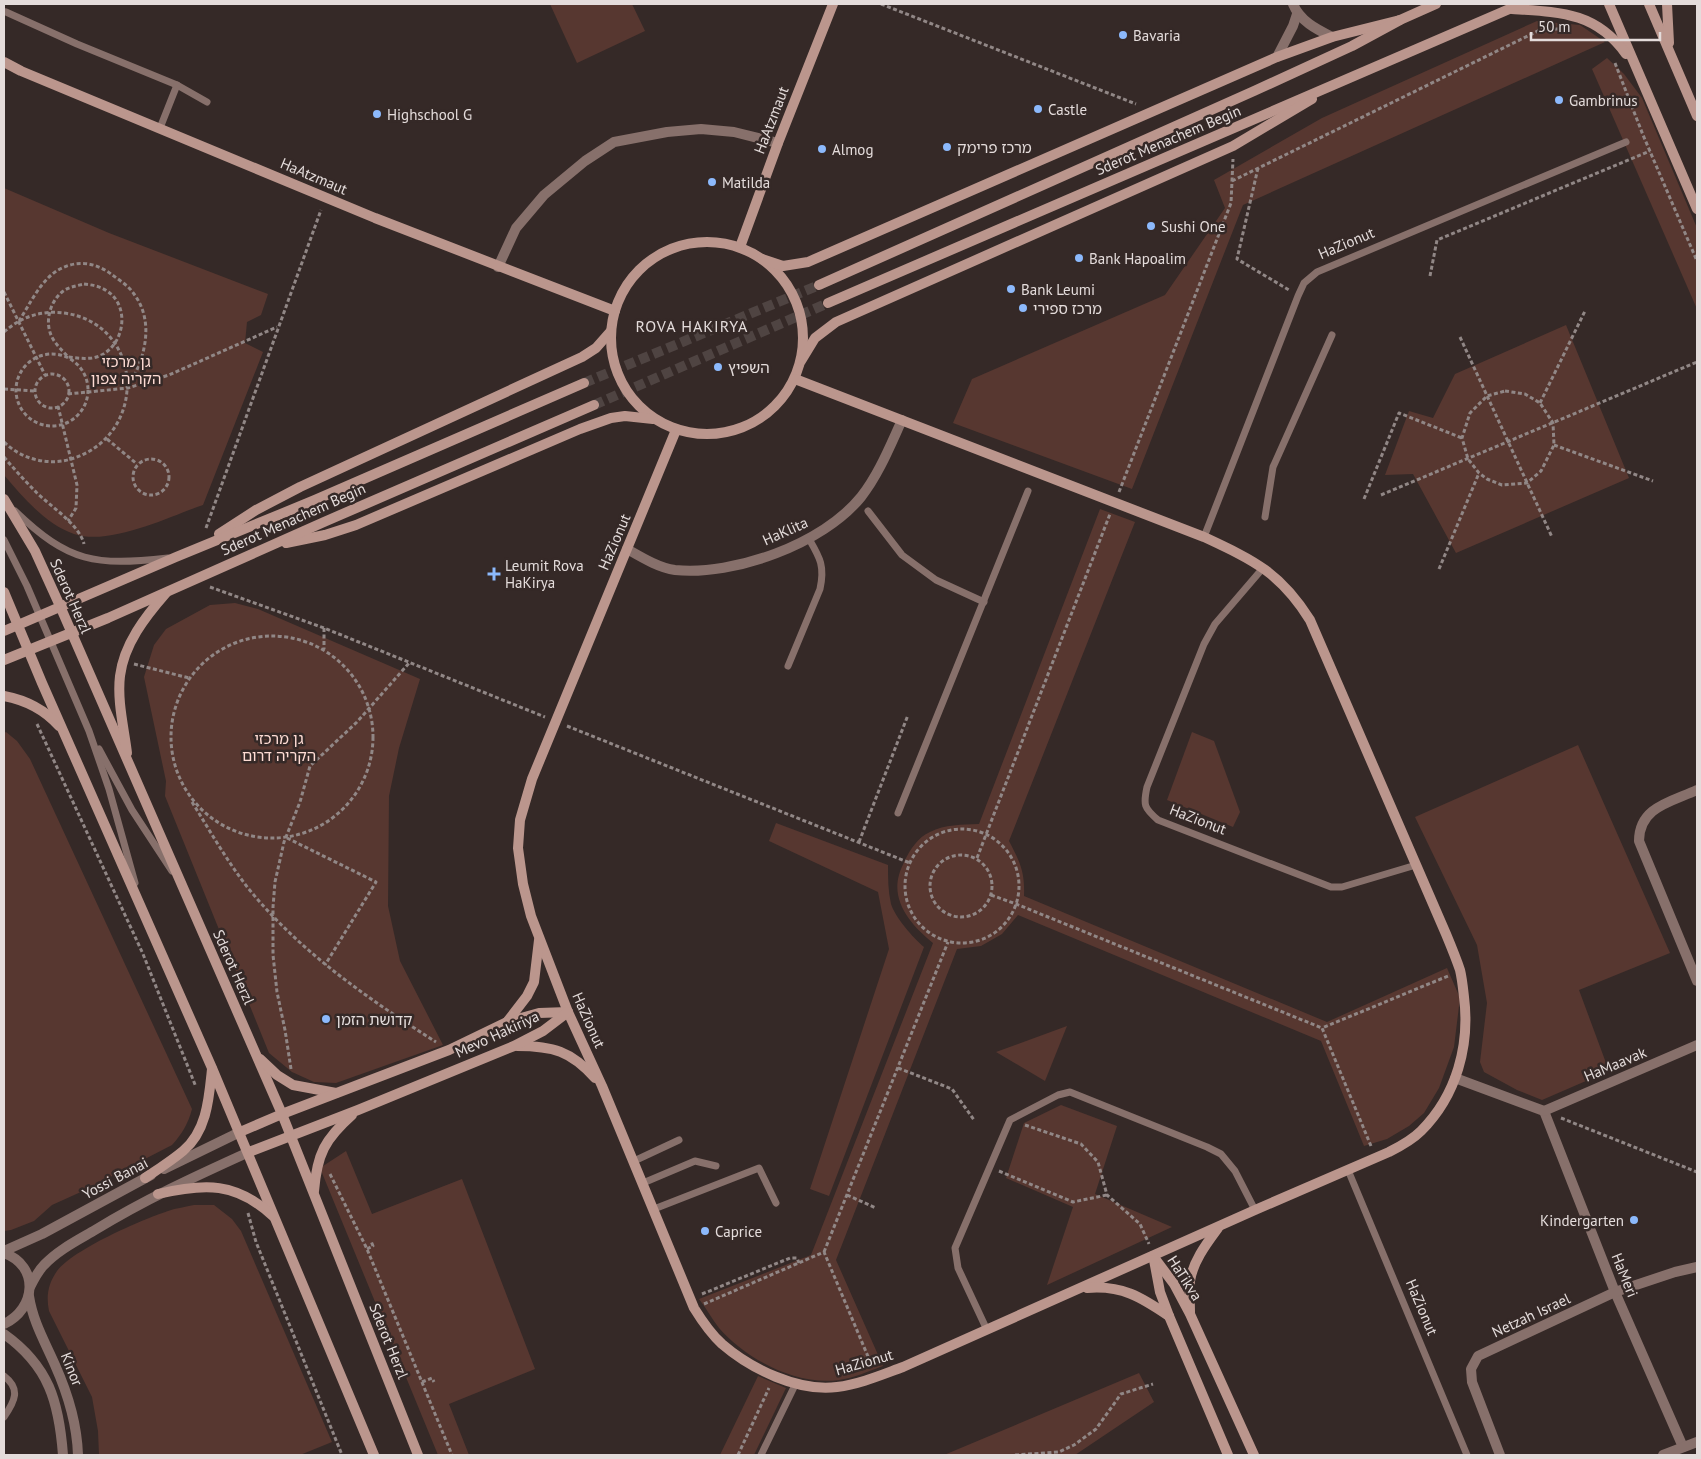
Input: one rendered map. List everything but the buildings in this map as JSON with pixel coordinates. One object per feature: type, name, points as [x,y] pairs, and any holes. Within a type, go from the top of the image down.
[{"type":"main road","name":"HaAtzmaut","points":[[740,247],[778,143],[833,4]]},
{"type":"main road","name":"Sderot Menachem Begin","points":[[819,285],[1343,50],[1400,20],[1436,4]]},
{"type":"main road","name":"Sderot Menachem Begin","points":[[828,303],[1521,4]]},
{"type":"main road","points":[[1609,4],[1697,209]]},
{"type":"main road","points":[[1649,4],[1697,116]]},
{"type":"main road","points":[[1667,4],[1670,51]]},
{"type":"main road","points":[[1509,9],[1554,12],[1586,19],[1616,40],[1637,70]]},
{"type":"main road","points":[[762,259],[783,266],[808,262],[1277,56],[1332,37],[1400,20]]},
{"type":"main road","name":"HaAtzmaut","points":[[4,62],[21,71],[326,198],[615,311]]},
{"type":"main road","points":[[801,361],[803,322],[798,304],[789,286],[777,271],[762,259],[740,247],[725,243],[702,242],[678,246],[664,252],[650,260],[628,283],[615,311],[611,331],[614,365],[630,396],[641,408],[654,419],[676,430],[704,435],[723,434],[741,429],[758,420],[785,395],[795,379],[801,361],[815,338],[836,322],[1234,146],[1348,78]]},
{"type":"main road","points":[[199,548],[256,510],[300,487],[582,357],[596,348],[611,331]]},
{"type":"main road","name":"HaZionut","points":[[676,430],[532,779],[520,820],[518,848],[523,884],[531,916],[568,1012],[634,1161],[692,1303],[704,1323],[721,1343],[764,1372],[796,1383],[836,1387],[877,1377],[1376,1158],[1405,1143],[1420,1132],[1440,1109],[1461,1064],[1466,1027],[1460,971],[1310,620],[1289,591],[1278,580],[1247,557],[1204,537],[795,379]]},
{"type":"main road","name":"Sderot Menachem Begin","points":[[4,631],[315,500],[584,383]]},
{"type":"main road","name":"Sderot Menachem Begin","points":[[4,660],[72,633],[594,405]]},
{"type":"main road","points":[[264,548],[324,535],[356,525],[580,429],[611,418],[625,416],[654,419]]},
{"type":"main road","name":"Sderot Herzl","points":[[6,502],[35,551],[60,606],[282,1114],[418,1455]]},
{"type":"main road","points":[[129,766],[120,692],[120,676],[130,644],[140,626],[168,590]]},
{"type":"main road","points":[[4,592],[240,1132],[374,1455]]},
{"type":"main road","points":[[4,696],[30,704],[53,720],[65,734]]},
{"type":"main road","points":[[507,1022],[527,996],[534,982],[539,937]]},
{"type":"main road","name":"Mevo Hakiriya","points":[[240,1132],[449,1050],[507,1022],[539,1013],[568,1012]]},
{"type":"main road","name":"Mevo Hakiriya","points":[[248,1152],[291,1137],[514,1046],[543,1032],[568,1012]]},
{"type":"main road","points":[[514,1046],[535,1046],[560,1050],[583,1065],[602,1086]]},
{"type":"main road","points":[[257,1057],[277,1075],[293,1085],[336,1093]]},
{"type":"main road","points":[[145,1178],[184,1151],[195,1137],[206,1112],[212,1068]]},
{"type":"main road","points":[[314,1194],[320,1154],[342,1124],[358,1110]]},
{"type":"main road","points":[[158,1194],[180,1189],[217,1187],[242,1194],[261,1206],[276,1219]]},
{"type":"main road","points":[[1190,1314],[1190,1281],[1194,1267],[1204,1247],[1219,1226]]},
{"type":"main road","name":"HaTikva","points":[[1153,1256],[1174,1284],[1190,1314],[1254,1455]]},
{"type":"main road","name":"HaTikva","points":[[1153,1256],[1160,1292],[1168,1316],[1228,1455]]},
{"type":"main road","points":[[1080,1289],[1116,1288],[1142,1299],[1168,1316]]},
{"type":"street","points":[[1295,9],[1307,22],[1332,37]]},
{"type":"street","points":[[1277,56],[1293,26],[1295,9]]},
{"type":"street","points":[[498,266],[516,228],[544,195],[585,161],[614,142],[667,132],[701,129],[734,132],[778,143]]},
{"type":"street","name":"HaKlita","points":[[626,549],[660,566],[674,570],[707,570],[736,565],[777,553],[809,539],[835,521],[859,499],[882,463],[902,420]]},
{"type":"street","points":[[1697,790],[1654,809],[1643,819],[1639,830],[1639,841],[1697,981]]},
{"type":"street","name":"HaMaavak","points":[[1544,1111],[1697,1045]]},
{"type":"street","points":[[1455,1078],[1544,1111]]},
{"type":"street","name":"HaMeri","points":[[1544,1111],[1616,1292],[1683,1447]]},
{"type":"street","name":"Yossi Banai","points":[[4,1252],[42,1234],[145,1178],[240,1132]]},
{"type":"street","points":[[4,1324],[20,1314],[36,1275],[54,1256],[158,1194],[248,1152]]},
{"type":"street","name":"Kinor","points":[[4,1252],[16,1259],[23,1267],[28,1278],[34,1320],[65,1389],[76,1429],[78,1455]]},
{"type":"street","name":"Netzah Israel","points":[[1500,1455],[1472,1382],[1471,1368],[1478,1356],[1616,1292],[1675,1272],[1697,1267]]},
{"type":"street","name":"Kinor","points":[[4,1334],[26,1352],[45,1378],[60,1420],[63,1455]]},
{"type":"street","points":[[1663,1455],[1697,1442]]},
{"type":"lane","points":[[5,12],[178,85],[207,102]]},
{"type":"lane","points":[[160,128],[178,85]]},
{"type":"lane","name":"HaZionut","points":[[1204,537],[1304,283],[1317,272],[1626,142]]},
{"type":"lane","points":[[1265,517],[1273,467],[1332,335]]},
{"type":"lane","points":[[898,813],[1028,491]]},
{"type":"lane","points":[[6,502],[44,537],[83,558],[112,562],[176,557]]},
{"type":"lane","points":[[868,510],[902,556],[936,580],[984,602]]},
{"type":"lane","points":[[788,666],[820,589],[823,576],[823,567],[819,556],[809,539]]},
{"type":"lane","points":[[4,540],[89,731],[109,789],[140,903]]},
{"type":"lane","name":"HaZionut","points":[[1263,568],[1214,624],[1204,644],[1146,787],[1144,799],[1146,809],[1158,820],[1331,887],[1342,887],[1416,865]]},
{"type":"lane","points":[[89,731],[132,810],[183,888]]},
{"type":"lane","points":[[986,1330],[958,1268],[955,1248],[1010,1120],[1058,1095],[1070,1092],[1221,1154],[1235,1171],[1254,1210]]},
{"type":"lane","points":[[634,1161],[679,1140]]},
{"type":"lane","points":[[643,1183],[695,1161],[716,1166]]},
{"type":"lane","points":[[654,1209],[759,1168],[776,1203]]},
{"type":"lane","name":"HaZionut","points":[[1348,1170],[1467,1455]]},
{"type":"lane","points":[[4,1376],[11,1382],[15,1390],[15,1398],[4,1416]]},
{"type":"lane","points":[[761,1455],[796,1383]]},
{"type":"path","points":[[881,4],[1153,111]]},
{"type":"path","points":[[1232,181],[1542,29],[1572,29]]},
{"type":"path","points":[[1613,59],[1697,262]]},
{"type":"path","points":[[1430,276],[1437,240],[1650,151]]},
{"type":"path","points":[[1258,168],[1237,259],[1298,296]]},
{"type":"path","points":[[199,548],[277,327],[326,198]]},
{"type":"path","points":[[4,442],[17,452],[40,460],[70,459],[92,450],[106,439],[116,427],[123,413],[128,388],[144,355],[146,343],[144,316],[134,293],[105,269],[92,263],[76,264],[60,269],[47,280],[18,321]]},
{"type":"path","points":[[49,312],[48,325],[52,337],[59,348],[68,357],[77,363],[84,371],[88,382],[86,403],[80,413],[62,425],[53,426],[34,422],[20,408],[15,389],[20,371],[36,357],[45,354],[57,354],[68,357],[94,358],[105,353],[115,344],[120,334],[122,316],[115,299],[107,291],[96,286],[84,284],[72,286],[62,292],[54,301],[49,312]]},
{"type":"path","points":[[4,292],[45,375]]},
{"type":"path","points":[[1540,403],[1585,311]]},
{"type":"path","points":[[4,332],[18,321],[33,315],[49,312],[68,314],[86,320],[102,330],[115,344],[124,362],[128,388]]},
{"type":"path","points":[[68,394],[128,388],[169,375],[277,327]]},
{"type":"path","points":[[1460,337],[1552,537]]},
{"type":"path","points":[[1381,495],[1697,362]]},
{"type":"path","points":[[55,374],[67,384],[68,394],[62,404],[52,408],[42,405],[36,396],[35,386],[45,375],[55,374]]},
{"type":"path","points":[[4,389],[35,391]]},
{"type":"path","points":[[1505,391],[1525,394],[1540,403],[1552,423],[1554,445],[1541,470],[1527,483],[1502,485],[1478,473],[1468,458],[1462,438],[1470,413],[1487,396],[1505,391]]},
{"type":"path","points":[[58,406],[77,485],[76,508],[68,521]]},
{"type":"path","points":[[1364,498],[1399,413],[1462,438]]},
{"type":"path","points":[[106,439],[137,464]]},
{"type":"path","points":[[1554,445],[1653,481]]},
{"type":"path","points":[[4,457],[36,492],[78,531],[84,544]]},
{"type":"path","points":[[152,459],[163,464],[169,479],[164,490],[159,494],[147,495],[136,489],[132,477],[137,464],[152,459]]},
{"type":"path","points":[[1439,569],[1478,473]]},
{"type":"path","points":[[324,628],[324,649]]},
{"type":"path","points":[[183,787],[202,811],[227,828],[256,838],[287,838],[315,829],[339,813],[358,791],[370,764],[374,735],[369,706],[359,684],[344,664],[324,649],[296,638],[266,635],[237,642],[210,656],[189,678],[176,704],[171,731],[173,760],[183,787],[225,855],[248,888],[273,916],[314,957],[382,1008],[449,1050]]},
{"type":"path","points":[[124,661],[189,678]]},
{"type":"path","points":[[293,1085],[277,992],[273,956],[275,882],[284,842],[300,802],[310,766],[357,722],[369,706],[410,662]]},
{"type":"path","points":[[858,842],[908,716]]},
{"type":"path","points":[[33,718],[143,954],[206,1112]]},
{"type":"path","points":[[969,829],[986,834],[1000,843],[1010,856],[1016,871],[1018,887],[1016,904],[1010,916],[1001,927],[989,936],[976,941],[948,942],[935,937],[914,918],[908,905],[905,891],[905,876],[910,862],[920,848],[934,836],[951,830],[969,829]]},
{"type":"path","points":[[287,838],[376,882],[325,965]]},
{"type":"path","points":[[958,855],[968,855],[976,858],[985,865],[990,874],[993,885],[991,895],[987,904],[972,916],[953,916],[944,912],[932,898],[930,889],[934,870],[941,863],[958,855]]},
{"type":"path","points":[[991,895],[1322,1028],[1460,971]]},
{"type":"path","points":[[692,1303],[824,1252],[948,942]]},
{"type":"path","points":[[1322,1028],[1376,1158]]},
{"type":"path","points":[[898,1068],[952,1089],[974,1120]]},
{"type":"path","points":[[1544,1111],[1697,1172]]},
{"type":"path","points":[[1010,1120],[1081,1144],[1098,1162],[1107,1195],[1140,1224],[1153,1256]]},
{"type":"path","points":[[320,1154],[368,1249],[452,1455]]},
{"type":"path","points":[[989,1167],[1073,1202],[1107,1195]]},
{"type":"path","points":[[242,1194],[256,1242],[342,1455]]},
{"type":"path","points":[[847,1195],[876,1208]]},
{"type":"path","points":[[368,1249],[373,1246],[371,1241]]},
{"type":"path","points":[[824,1252],[877,1377]]},
{"type":"path","points":[[692,1303],[790,1258],[797,1258],[799,1263]]},
{"type":"path","points":[[738,1455],[774,1376]]},
{"type":"path","points":[[422,1382],[432,1378],[434,1382]]},
{"type":"path","points":[[1015,1455],[1059,1452],[1074,1445],[1096,1429],[1121,1394],[1153,1384]]},
{"type":"green space","points":[[550,4],[632,4],[645,31],[577,63]]},
{"type":"green space","points":[[1537,21],[1580,25],[1605,42],[1243,205],[1132,489],[953,423],[972,379],[1165,295],[1225,208],[1214,180],[1322,118]]},
{"type":"green space","points":[[1607,58],[1624,74],[1642,98],[1697,228],[1697,309],[1592,69]]},
{"type":"green space","name":"גן מרכזי הקריה צפון","points":[[4,188],[109,233],[268,294],[261,315],[247,322],[245,343],[263,352],[203,505],[139,528],[104,536],[88,537],[63,529],[44,517],[4,475]]},
{"type":"green space","points":[[1566,325],[1629,478],[1456,553],[1413,474],[1385,475],[1409,411],[1433,418],[1455,374]]},
{"type":"green space","points":[[1100,509],[1135,522],[1009,841],[1021,867],[1024,880],[1024,896],[1327,1022],[1447,968],[1460,998],[1454,1047],[1439,1088],[1424,1113],[1409,1126],[1387,1139],[1364,1146],[1321,1041],[1018,915],[1002,934],[981,946],[957,949],[836,1260],[883,1366],[839,1380],[806,1379],[789,1374],[757,1360],[743,1350],[719,1328],[699,1299],[811,1255],[933,943],[911,922],[901,905],[897,885],[900,871],[912,848],[926,834],[948,826],[979,824]]},
{"type":"green space","name":"גן מרכזי הקריה דרום","points":[[235,603],[258,609],[420,679],[399,748],[389,796],[388,906],[400,961],[443,1045],[336,1083],[314,1082],[292,1072],[269,1053],[165,796],[166,781],[144,677],[154,645],[166,629],[210,605]]},
{"type":"green space","points":[[6,732],[17,741],[30,759],[192,1109],[179,1137],[172,1145],[52,1205],[34,1221],[4,1231],[4,733]]},
{"type":"green space","points":[[1192,732],[1214,741],[1240,812],[1233,827],[1167,800]]},
{"type":"green space","points":[[1578,745],[1670,953],[1579,990],[1609,1071],[1542,1100],[1517,1090],[1484,1072],[1480,1062],[1487,1003],[1477,945],[1415,817]]},
{"type":"green space","points":[[776,823],[888,865],[889,894],[893,909],[905,927],[924,947],[829,1196],[810,1189],[889,949],[878,892],[769,841]]},
{"type":"green space","points":[[1067,1026],[1045,1081],[996,1052]]},
{"type":"green space","points":[[1061,1105],[1117,1126],[1095,1194],[1172,1227],[1047,1285],[1073,1207],[1006,1178],[1024,1123]]},
{"type":"green space","points":[[346,1151],[372,1214],[462,1179],[535,1369],[449,1404],[469,1455],[438,1455],[320,1168]]},
{"type":"green space","points":[[194,1205],[214,1205],[232,1219],[241,1231],[332,1442],[300,1455],[99,1455],[98,1431],[92,1397],[49,1311],[48,1295],[50,1285],[57,1271],[66,1262],[92,1245],[156,1215]]},
{"type":"green space","points":[[1139,1373],[1154,1402],[1075,1455],[944,1455]]},
{"type":"green space","points":[[758,1376],[786,1388],[754,1455],[720,1455]]},
{"type":"tunnel","points":[[584,383],[819,285]]},
{"type":"tunnel","points":[[594,405],[828,303]]},
{"type":"place","name":"Bavaria","points":[[1123,35]]},
{"type":"place","name":"Gambrinus","points":[[1559,100]]},
{"type":"place","name":"Castle","points":[[1038,109]]},
{"type":"place","name":"Highschool G","points":[[377,114]]},
{"type":"place","name":"מרכז פרימק","points":[[947,147]]},
{"type":"place","name":"Almog","points":[[822,149]]},
{"type":"place","name":"Matilda","points":[[712,182]]},
{"type":"place","name":"Sushi One","points":[[1151,226]]},
{"type":"place","name":"Bank Hapoalim","points":[[1079,258]]},
{"type":"place","name":"Bank Leumi","points":[[1011,289]]},
{"type":"place","name":"מרכז ספירי","points":[[1023,308]]},
{"type":"place","name":"השפיץ","points":[[718,367]]},
{"type":"place","name":"Leumit Rova HaKirya","points":[[494,574]]},
{"type":"place","name":"קדושת הזמן","points":[[326,1019]]},
{"type":"place","name":"Kindergarten","points":[[1634,1220]]},
{"type":"place","name":"Caprice","points":[[705,1231]]},
{"type":"district","name":"ROVA HAKIRYA","points":[[692,326]]}]
